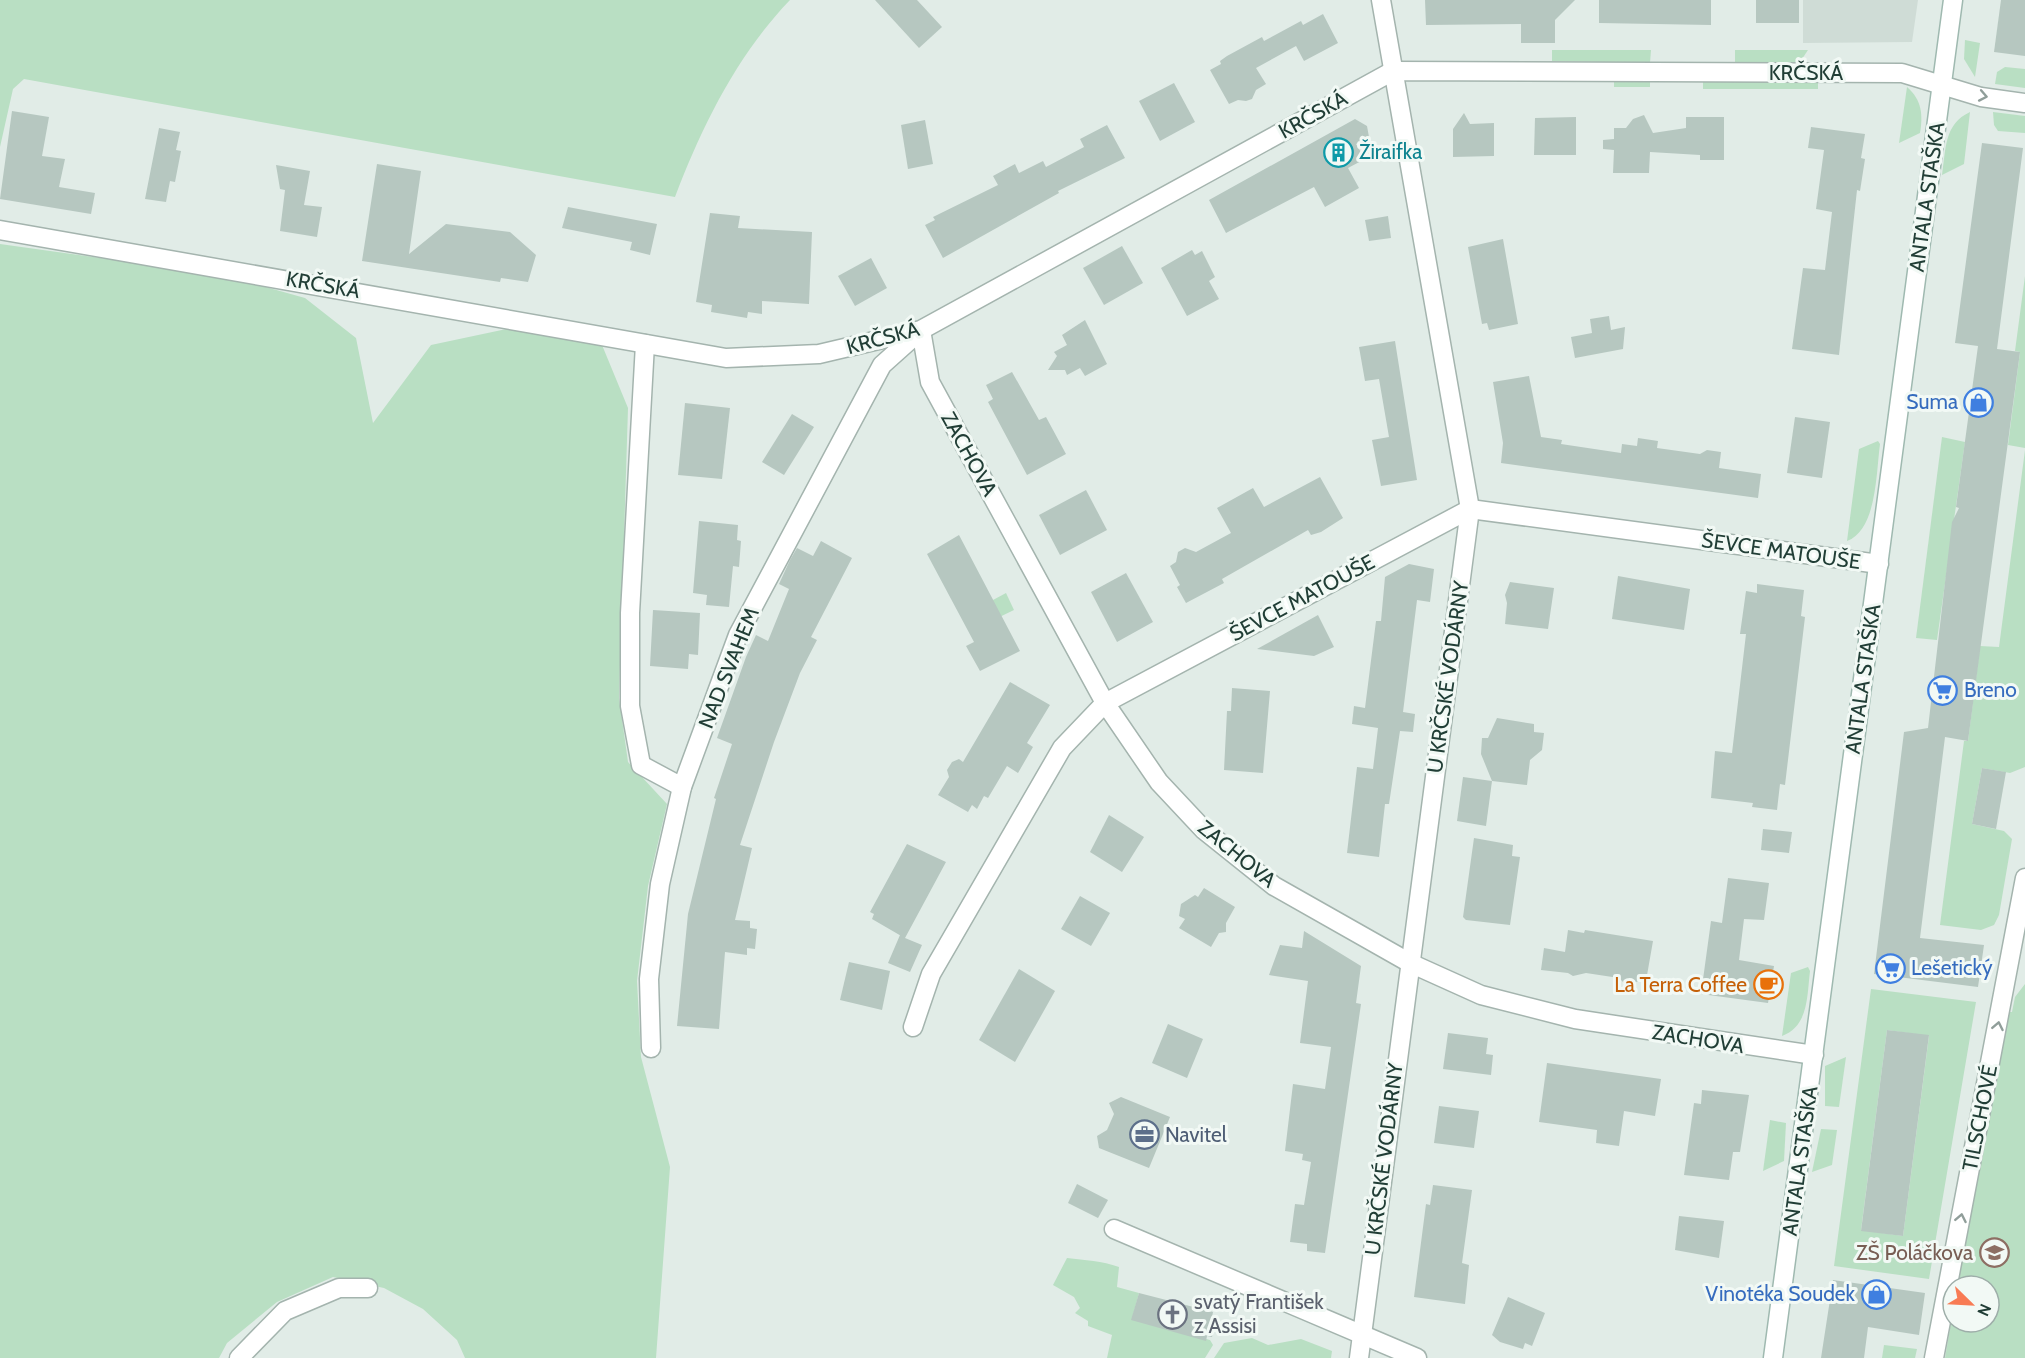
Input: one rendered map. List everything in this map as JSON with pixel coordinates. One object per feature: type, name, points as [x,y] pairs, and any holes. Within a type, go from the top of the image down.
[{"type":"street","name":"U KRČSKÉ VODÁRNY","points":[[1359,1358],[1470,509],[1381,0]]},
{"type":"street","name":"ANTALA STAŠKA","points":[[1773,1358],[1953,0]]},
{"type":"street","name":"KRČSKÁ","points":[[0,230],[726,358],[819,354],[921,330],[1393,71],[1902,73],[1981,97],[2025,103]]},
{"type":"street","name":"ZACHOVA","points":[[921,330],[930,382],[1105,703],[1159,782],[1204,830],[1274,886],[1410,963],[1481,995],[1575,1019],[1814,1055]]},
{"type":"street","name":"NAD SVAHEM","points":[[651,1048],[649,979],[660,884],[682,787],[738,635],[882,365],[921,330]]},
{"type":"street","points":[[645,344],[631,562],[630,706],[641,765],[682,787]]},
{"type":"street","name":"ŠEVCE MATOUŠE","points":[[913,1027],[932,974],[1062,748],[1105,703],[1470,509],[1879,564]]},
{"type":"street","name":"TILSCHOVÉ","points":[[1934,1358],[2018,955],[2025,878]]},
{"type":"street","points":[[1113,1229],[1417,1358]]},
{"type":"street","points":[[238,1358],[285,1311],[339,1288],[368,1288]]},
{"type":"shaded area","points":[[1803,0],[1918,0],[1912,42],[1803,43]]},
{"type":"green space","points":[[0,0],[790,0],[753,44],[737,68],[709,118],[675,197],[24,79],[13,89],[0,147]]},
{"type":"green space","points":[[1965,40],[1980,43],[1975,77],[1964,59]]},
{"type":"green space","points":[[1552,50],[1651,50],[1650,63],[1552,61]]},
{"type":"green space","points":[[1735,50],[1808,50],[1800,62],[1735,62]]},
{"type":"green space","points":[[2005,67],[2025,69],[2025,88],[1995,84],[1997,72]]},
{"type":"green space","points":[[1614,80],[1650,80],[1650,87],[1614,87]]},
{"type":"green space","points":[[1703,81],[1818,81],[1818,89],[1703,89]]},
{"type":"green space","points":[[1907,87],[1916,97],[1920,108],[1920,133],[1899,143]]},
{"type":"green space","points":[[1970,112],[1964,164],[1942,175],[1951,130],[1961,117]]},
{"type":"green space","points":[[1993,112],[2025,116],[2025,133],[1998,131],[1994,125]]},
{"type":"green space","points":[[0,244],[222,275],[305,298],[356,338],[373,423],[431,345],[511,328],[602,345],[628,408],[619,698],[628,762],[667,804],[648,886],[637,981],[641,1057],[670,1167],[656,1358],[465,1358],[457,1340],[423,1309],[384,1288],[333,1277],[277,1302],[227,1343],[219,1358],[0,1358]]},
{"type":"green space","points":[[2025,276],[2025,448],[2008,445],[2020,352],[2015,351]]},
{"type":"green space","points":[[1942,437],[1965,442],[1937,640],[1916,638]]},
{"type":"green space","points":[[1878,441],[1880,444],[1876,485],[1870,513],[1857,535],[1847,541],[1859,449]]},
{"type":"green space","points":[[2025,450],[2025,767],[2010,773],[1982,768],[1972,824],[2004,831],[2012,839],[1999,915],[1994,925],[1981,930],[1940,925],[1964,741],[1968,741],[1980,646],[1999,647]]},
{"type":"green space","points":[[1006,593],[1014,610],[987,623],[993,600]]},
{"type":"green space","points":[[1808,967],[1810,971],[1808,990],[1802,1017],[1791,1031],[1782,1036],[1791,973]]},
{"type":"green space","points":[[2025,984],[2025,1358],[1945,1358],[1949,1334],[2001,1334],[2001,1274],[1959,1274],[2004,1012],[2012,1012],[2015,997]]},
{"type":"green space","points":[[1871,989],[1976,1002],[1929,1279],[1834,1266]],"holes":[[[1887,1030],[1929,1036],[1903,1236],[1861,1230]]]},
{"type":"green space","points":[[1846,1057],[1839,1107],[1825,1106],[1825,1066]]},
{"type":"green space","points":[[1770,1120],[1786,1123],[1784,1161],[1763,1171]]},
{"type":"green space","points":[[1821,1129],[1837,1130],[1832,1165],[1812,1172]]},
{"type":"green space","points":[[1067,1258],[1119,1267],[1117,1287],[1139,1293],[1132,1319],[1210,1340],[1213,1345],[1205,1358],[1107,1358],[1112,1335],[1088,1326],[1088,1321],[1075,1313],[1080,1308],[1074,1297],[1053,1285]]},
{"type":"green space","points":[[1252,1338],[1268,1345],[1301,1339],[1332,1351],[1331,1358],[1214,1358],[1224,1343]]},
{"type":"green space","points":[[1884,1345],[1917,1349],[1915,1358],[1882,1358]]},
{"type":"building","points":[[875,0],[917,0],[942,27],[919,48]]},
{"type":"building","points":[[1425,0],[1575,0],[1555,20],[1555,43],[1521,43],[1521,24],[1426,25]]},
{"type":"building","points":[[1599,0],[1711,0],[1711,25],[1599,23]]},
{"type":"building","points":[[1756,0],[1799,0],[1799,23],[1756,23]]},
{"type":"building","points":[[2001,0],[2025,0],[2025,56],[1994,52]]},
{"type":"building","points":[[1323,14],[1338,43],[1304,61],[1296,46],[1256,68],[1266,84],[1256,90],[1252,99],[1238,100],[1229,104],[1210,70],[1221,64],[1220,61],[1227,56],[1262,37],[1264,41],[1301,21],[1303,25]]},
{"type":"building","points":[[1174,83],[1195,122],[1160,141],[1139,101]]},
{"type":"building","points":[[12,111],[49,117],[42,156],[65,159],[59,187],[95,193],[91,214],[0,199]]},
{"type":"building","points":[[1464,113],[1470,124],[1494,123],[1494,156],[1453,157],[1453,129]]},
{"type":"building","points":[[1644,115],[1653,133],[1686,128],[1686,117],[1724,117],[1724,160],[1700,160],[1700,155],[1650,152],[1649,173],[1613,173],[1614,150],[1603,149],[1603,140],[1614,139],[1614,128],[1626,128],[1633,119]]},
{"type":"building","points":[[1576,117],[1576,155],[1534,155],[1535,118]]},
{"type":"building","points":[[1355,119],[1367,126],[1369,137],[1356,144],[1365,159],[1348,168],[1359,188],[1325,207],[1314,187],[1226,233],[1209,200]]},
{"type":"building","points":[[925,120],[933,164],[908,169],[901,125]]},
{"type":"building","points":[[1107,125],[1125,158],[1058,191],[1059,193],[943,258],[925,225],[935,220],[933,217],[998,185],[993,176],[1015,164],[1019,173],[1043,161],[1046,167],[1084,147],[1080,139]]},
{"type":"building","points":[[1811,127],[1865,134],[1861,158],[1865,159],[1860,191],[1857,190],[1839,355],[1792,349],[1803,268],[1825,270],[1832,212],[1816,209],[1824,150],[1808,148]]},
{"type":"building","points":[[159,128],[180,132],[176,150],[181,151],[175,182],[170,181],[166,202],[145,199]]},
{"type":"building","points":[[1982,143],[2023,148],[1997,349],[2020,352],[1968,741],[1945,737],[1920,938],[1984,945],[1978,987],[1874,974],[1904,732],[1928,728],[1952,522],[1959,508],[1956,507],[1978,346],[1955,343]]},
{"type":"building","points":[[377,164],[421,171],[409,254],[446,224],[510,232],[536,255],[528,282],[501,278],[500,282],[362,261]]},
{"type":"building","points":[[276,165],[310,171],[304,205],[322,207],[317,237],[280,231],[285,190],[280,189]]},
{"type":"building","points":[[568,207],[657,224],[650,255],[630,250],[632,242],[562,228]]},
{"type":"building","points":[[710,213],[740,216],[738,228],[812,232],[809,304],[762,301],[762,314],[748,312],[747,318],[711,312],[712,305],[696,302]]},
{"type":"building","points":[[1388,216],[1391,238],[1369,241],[1365,220]]},
{"type":"building","points":[[1503,239],[1518,324],[1489,330],[1487,323],[1482,324],[1468,247]]},
{"type":"building","points":[[1122,246],[1143,283],[1104,305],[1083,268]]},
{"type":"building","points":[[1192,250],[1195,255],[1202,251],[1215,277],[1209,281],[1219,299],[1187,316],[1161,268]]},
{"type":"building","points":[[871,258],[887,288],[855,306],[838,276]]},
{"type":"building","points":[[1609,316],[1611,330],[1625,327],[1623,349],[1575,358],[1571,337],[1592,333],[1590,319]]},
{"type":"building","points":[[1085,320],[1107,364],[1085,376],[1080,368],[1067,375],[1065,370],[1048,370],[1057,356],[1054,352],[1067,345],[1062,335]]},
{"type":"building","points":[[1395,341],[1417,480],[1381,486],[1372,440],[1389,437],[1379,379],[1365,381],[1359,347]]},
{"type":"building","points":[[1012,372],[1039,420],[1046,417],[1066,454],[1027,475],[988,402],[993,399],[986,385]]},
{"type":"building","points":[[1529,376],[1541,437],[1562,440],[1561,444],[1621,453],[1622,444],[1637,446],[1638,438],[1658,441],[1657,448],[1700,454],[1707,450],[1721,452],[1719,468],[1761,474],[1758,498],[1501,463],[1503,443],[1493,382]]},
{"type":"building","points":[[685,403],[730,408],[722,479],[678,475]]},
{"type":"building","points":[[792,414],[814,427],[784,475],[762,462]]},
{"type":"building","points":[[1795,417],[1830,422],[1822,478],[1787,473]]},
{"type":"building","points":[[1320,477],[1343,518],[1321,532],[1311,535],[1308,530],[1222,579],[1224,583],[1186,603],[1177,587],[1180,585],[1170,566],[1176,562],[1178,552],[1185,548],[1196,552],[1231,533],[1217,508],[1253,488],[1264,507]]},
{"type":"building","points":[[1086,490],[1107,530],[1060,555],[1039,515]]},
{"type":"building","points":[[699,521],[738,525],[737,540],[741,541],[739,567],[733,566],[729,607],[706,605],[707,595],[693,593]]},
{"type":"building","points":[[959,535],[1020,651],[980,671],[966,646],[974,642],[927,554]]},
{"type":"building","points":[[821,541],[852,558],[811,637],[817,640],[800,673],[774,742],[740,845],[752,848],[735,920],[750,921],[750,928],[757,929],[755,949],[747,948],[747,955],[725,952],[719,1029],[677,1026],[688,914],[716,799],[714,798],[732,744],[717,738],[756,635],[768,641],[789,589],[779,584],[790,560],[797,548],[813,556]]},
{"type":"building","points":[[1409,564],[1434,569],[1430,602],[1417,600],[1403,712],[1415,714],[1413,732],[1400,731],[1389,804],[1385,804],[1379,857],[1347,853],[1357,767],[1373,769],[1378,728],[1352,724],[1354,706],[1365,708],[1376,621],[1381,621],[1385,577]]},
{"type":"building","points":[[1126,573],[1153,622],[1117,642],[1091,592]]},
{"type":"building","points":[[1618,576],[1690,589],[1684,630],[1612,619]]},
{"type":"building","points":[[1510,582],[1554,588],[1548,629],[1505,624],[1507,603],[1505,595]]},
{"type":"building","points":[[1757,584],[1804,590],[1801,616],[1805,617],[1785,785],[1780,784],[1777,810],[1752,807],[1753,803],[1711,798],[1715,751],[1732,753],[1746,634],[1740,634],[1746,591],[1757,593]]},
{"type":"building","points":[[653,610],[700,613],[698,655],[689,654],[688,669],[650,666]]},
{"type":"building","points":[[1318,615],[1334,647],[1314,656],[1257,649]]},
{"type":"building","points":[[1010,682],[1050,705],[1027,743],[1033,747],[1018,773],[1007,766],[988,798],[984,796],[977,809],[972,805],[968,812],[938,795],[949,777],[947,770],[952,762],[959,759],[963,762]]},
{"type":"building","points":[[1232,688],[1270,691],[1263,773],[1224,770],[1227,711],[1231,711]]},
{"type":"building","points":[[1497,718],[1534,724],[1534,732],[1544,733],[1542,750],[1530,760],[1527,785],[1492,781],[1481,754],[1482,738],[1488,738]]},
{"type":"building","points":[[1982,768],[2006,772],[1996,829],[1972,824]]},
{"type":"building","points":[[1463,777],[1492,781],[1486,826],[1457,821]]},
{"type":"building","points":[[1109,815],[1144,837],[1122,872],[1090,852]]},
{"type":"building","points":[[1763,829],[1792,832],[1789,853],[1761,850]]},
{"type":"building","points":[[1474,838],[1513,845],[1512,856],[1520,857],[1510,925],[1466,920],[1463,917]]},
{"type":"building","points":[[907,844],[946,862],[905,938],[922,945],[910,972],[888,963],[900,935],[872,919],[874,914],[870,912]]},
{"type":"building","points":[[1728,878],[1769,883],[1764,920],[1744,919],[1739,960],[1774,966],[1768,1003],[1701,994],[1711,921],[1722,923]]},
{"type":"building","points":[[1204,888],[1235,907],[1226,923],[1226,932],[1219,933],[1211,947],[1179,928],[1185,919],[1179,916],[1181,904],[1195,895],[1198,897]]},
{"type":"building","points":[[1080,896],[1110,913],[1091,946],[1061,929]]},
{"type":"building","points":[[1568,930],[1584,933],[1585,930],[1653,941],[1646,981],[1641,980],[1627,986],[1619,978],[1586,973],[1573,976],[1568,973],[1541,970],[1544,948],[1565,952]]},
{"type":"building","points":[[1304,931],[1361,966],[1356,1003],[1361,1004],[1325,1253],[1307,1251],[1307,1244],[1290,1242],[1295,1204],[1304,1205],[1311,1162],[1302,1160],[1303,1154],[1285,1151],[1293,1084],[1325,1089],[1331,1047],[1300,1043],[1308,981],[1269,975],[1280,945],[1302,948]]},
{"type":"building","points":[[849,962],[890,971],[882,1010],[840,1000]]},
{"type":"building","points":[[1019,969],[1055,991],[1015,1062],[979,1040]]},
{"type":"building","points":[[1168,1024],[1203,1039],[1187,1078],[1152,1063]]},
{"type":"building","points":[[1887,1030],[1929,1035],[1903,1236],[1861,1231]]},
{"type":"building","points":[[1448,1033],[1488,1038],[1486,1054],[1493,1055],[1491,1075],[1443,1069]]},
{"type":"building","points":[[1547,1063],[1661,1079],[1655,1116],[1624,1111],[1619,1146],[1596,1143],[1597,1130],[1539,1122]]},
{"type":"building","points":[[1702,1090],[1749,1095],[1740,1152],[1733,1152],[1729,1180],[1684,1175],[1694,1103],[1701,1104]]},
{"type":"building","points":[[1121,1097],[1170,1117],[1149,1168],[1099,1148],[1097,1136],[1107,1130],[1114,1114],[1109,1103]]},
{"type":"building","points":[[1439,1106],[1479,1111],[1474,1148],[1434,1143]]},
{"type":"building","points":[[1077,1184],[1108,1200],[1098,1218],[1068,1203]]},
{"type":"building","points":[[1433,1185],[1472,1190],[1462,1263],[1469,1265],[1465,1304],[1414,1297],[1426,1204],[1430,1205]]},
{"type":"building","points":[[1679,1216],[1724,1221],[1719,1258],[1675,1250]]},
{"type":"building","points":[[1833,1280],[1925,1293],[1919,1335],[1868,1327],[1864,1358],[1821,1358]]},
{"type":"building","name":"svatý František z Assisi","points":[[1139,1293],[1213,1312],[1212,1317],[1217,1318],[1212,1337],[1207,1336],[1206,1341],[1131,1320]]},
{"type":"building","points":[[1508,1297],[1545,1313],[1532,1346],[1525,1343],[1523,1349],[1500,1342],[1492,1335]]},
{"type":"place","name":"Žiraifka","points":[[1338,152]]},
{"type":"place","name":"Suma","points":[[1979,402]]},
{"type":"place","name":"Breno","points":[[1943,690]]},
{"type":"place","name":"Lešetický","points":[[1890,968]]},
{"type":"place","name":"La Terra Coffee","points":[[1768,985]]},
{"type":"place","name":"Navitel","points":[[1144,1135]]},
{"type":"place","name":"ZŠ Poláčkova","points":[[1994,1253]]},
{"type":"place","name":"Vinotéka Soudek","points":[[1876,1294]]},
{"type":"place","name":"svatý František z Assisi","points":[[1173,1314]]}]
